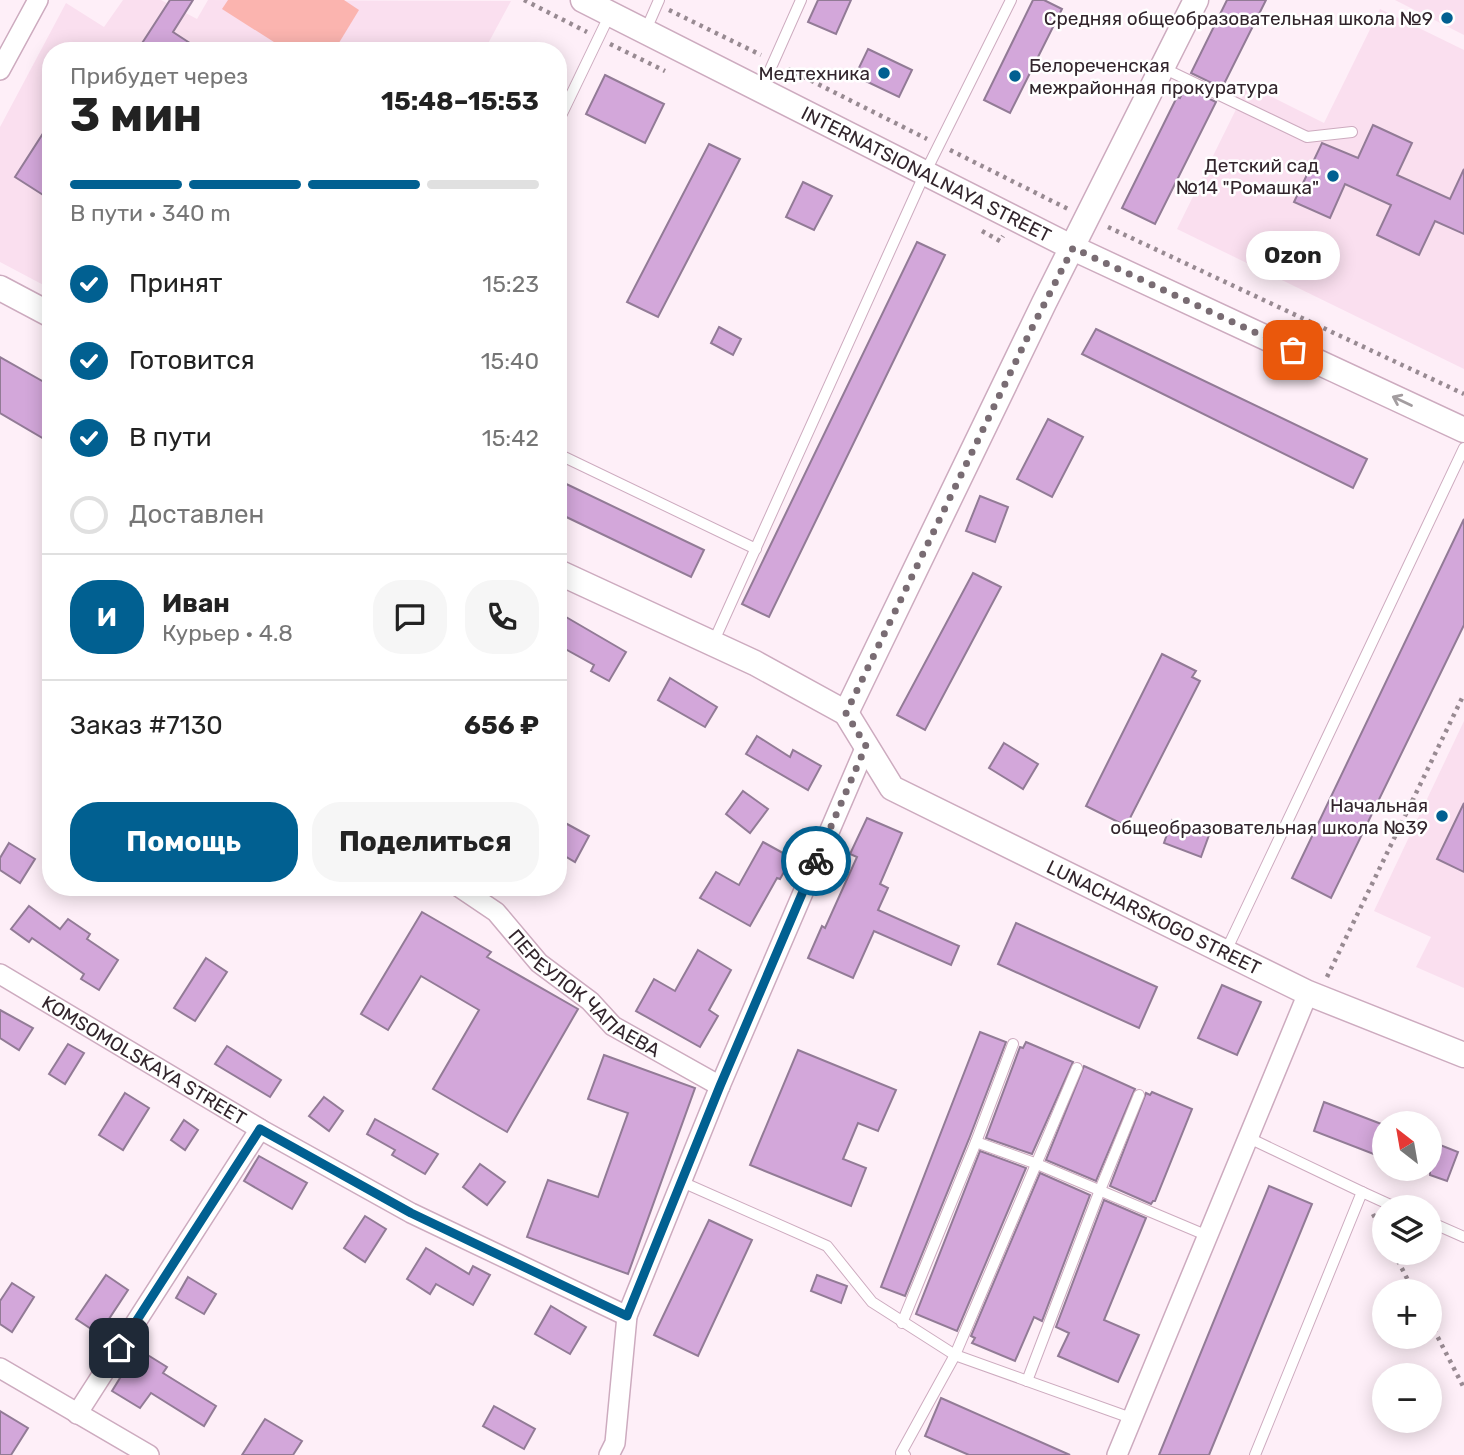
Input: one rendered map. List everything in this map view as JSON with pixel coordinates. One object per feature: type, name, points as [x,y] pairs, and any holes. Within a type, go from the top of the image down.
[{"type":"street","points":[[0,70],[38,0]]},
{"type":"street","name":"INTERNATSIONALNAYA STREET","points":[[583,0],[1073,248],[1464,430]]},
{"type":"street","points":[[567,576],[755,663],[846,713],[1044,303],[1196,0]]},
{"type":"street","points":[[0,288],[42,310]]},
{"type":"street","name":"LUNACHARSKOGO STREET","points":[[846,713],[892,788],[1313,995],[1464,1055]]},
{"type":"street","points":[[609,1455],[615,1443],[627,1316],[720,1086],[866,746]]},
{"type":"street","name":"ПЕРЕУЛОК ЧАПАЕВА","points":[[472,896],[496,912],[539,963],[590,1001],[613,1026],[720,1086]]},
{"type":"street","name":"KOMSOMOLSKAYA STREET","points":[[0,974],[260,1129],[411,1213],[627,1316]]},
{"type":"street","points":[[1117,1455],[1249,1138],[1313,995]]},
{"type":"street","points":[[77,1414],[260,1129]]},
{"type":"street","points":[[0,1368],[149,1455]]},
{"type":"lane","points":[[761,90],[801,0]]},
{"type":"lane","points":[[713,644],[925,173],[1011,0]]},
{"type":"lane","points":[[645,32],[658,2]]},
{"type":"lane","points":[[567,103],[610,14]]},
{"type":"lane","points":[[1163,68],[1307,137],[1352,132]]},
{"type":"lane","points":[[1226,952],[1464,447]]},
{"type":"lane","points":[[567,458],[756,549]]},
{"type":"lane","points":[[902,1323],[1013,1044]]},
{"type":"lane","points":[[905,1455],[901,1453],[955,1355],[1077,1068]]},
{"type":"lane","points":[[1027,1381],[1139,1095]]},
{"type":"lane","points":[[1249,1138],[1372,1197]]},
{"type":"lane","points":[[976,1142],[1037,1164],[1208,1236]]},
{"type":"lane","points":[[681,1182],[827,1246],[872,1302],[955,1355],[1131,1418]]},
{"type":"lane","points":[[1255,1455],[1362,1192]]},
{"type":"lane","points":[[1442,1227],[1464,1237]]},
{"type":"path","points":[[658,2],[1088,218],[1464,394]]},
{"type":"path","points":[[1313,995],[1464,694]]},
{"type":"path","points":[[1442,1345],[1464,1388]]},
{"type":"shaded area","points":[[123,0],[161,0],[197,19],[208,0],[511,1],[489,42],[45,42],[66,3],[104,27]]},
{"type":"shaded area","points":[[228,0],[344,0],[359,10],[339,42],[274,42],[222,9]]},
{"type":"shaded area","name":"Средняя общеобразовательная школа №9","points":[[1395,0],[1464,0],[1464,35]]},
{"type":"shaded area","name":"Детский сад №14 \"Ромашка\"","points":[[1380,9],[1464,50],[1464,369],[1177,229],[1248,85],[1324,123]]},
{"type":"shaded area","points":[[42,48],[42,284],[0,262],[0,127]]},
{"type":"shaded area","name":"Начальная общеобразовательная школа №39","points":[[1464,721],[1464,988],[1416,967],[1431,937],[1374,911]]},
{"type":"building","points":[[170,0],[193,0],[173,32],[188,42],[143,42]]},
{"type":"building","points":[[818,0],[851,0],[836,34],[808,22]]},
{"type":"building","name":"Белореченская межрайонная прокуратура","points":[[1033,0],[1044,0],[1062,9],[1010,113],[984,100]]},
{"type":"building","points":[[1227,0],[1266,0],[1222,88],[1191,73]]},
{"type":"building","name":"Медтехника","points":[[868,49],[912,70],[899,97],[855,76]]},
{"type":"building","points":[[605,75],[664,104],[645,143],[586,114]]},
{"type":"building","points":[[1185,87],[1216,102],[1155,224],[1122,208],[1177,97],[1180,98]]},
{"type":"building","points":[[1373,125],[1412,143],[1397,175],[1450,199],[1464,169],[1464,234],[1435,221],[1419,255],[1377,235],[1391,205],[1345,184],[1330,218],[1294,202],[1322,143],[1358,158]]},
{"type":"building","points":[[42,135],[42,194],[15,177]]},
{"type":"building","points":[[709,144],[740,159],[658,317],[627,302]]},
{"type":"building","points":[[803,182],[832,196],[814,230],[786,217]]},
{"type":"building","points":[[917,242],[945,255],[769,617],[742,604]]},
{"type":"building","points":[[719,327],[741,339],[733,355],[711,343]]},
{"type":"building","points":[[1096,329],[1367,459],[1353,488],[1082,354]]},
{"type":"building","points":[[0,357],[42,381],[42,438],[0,413]]},
{"type":"building","points":[[1048,419],[1083,437],[1052,497],[1017,479]]},
{"type":"building","points":[[567,484],[704,550],[691,577],[567,517]]},
{"type":"building","points":[[980,496],[1008,507],[995,542],[966,531]]},
{"type":"building","points":[[1464,519],[1464,625],[1331,898],[1292,878]]},
{"type":"building","points":[[973,573],[1001,587],[925,730],[897,715]]},
{"type":"building","points":[[567,618],[626,652],[609,681],[591,671],[594,665],[567,650]]},
{"type":"building","points":[[1162,654],[1196,671],[1192,677],[1200,681],[1126,826],[1086,806]]},
{"type":"building","points":[[670,678],[717,707],[705,727],[658,700]]},
{"type":"building","points":[[757,736],[790,757],[793,750],[821,766],[808,790],[746,754]]},
{"type":"building","points":[[1004,743],[1038,764],[1023,789],[989,768]]},
{"type":"building","points":[[743,791],[768,809],[750,833],[726,814]]},
{"type":"building","points":[[1464,803],[1464,872],[1437,859]]},
{"type":"building","points":[[867,818],[902,833],[880,884],[888,888],[878,910],[959,946],[951,965],[874,931],[853,978],[808,958],[822,926],[825,928],[857,857],[850,854]]},
{"type":"building","points":[[1172,820],[1209,835],[1201,857],[1164,843]]},
{"type":"building","points":[[567,824],[589,836],[575,862],[567,857]]},
{"type":"building","points":[[763,842],[792,858],[780,879],[777,878],[750,926],[700,898],[716,872],[739,885]]},
{"type":"building","points":[[9,843],[35,859],[20,883],[0,870],[0,858]]},
{"type":"building","points":[[29,906],[60,929],[68,919],[90,934],[87,939],[118,960],[99,990],[81,979],[84,974],[32,938],[29,942],[11,929]]},
{"type":"building","points":[[422,912],[491,952],[487,957],[578,1009],[507,1132],[433,1089],[479,1010],[421,976],[388,1030],[361,1014]]},
{"type":"building","points":[[1016,923],[1157,987],[1139,1028],[998,964]]},
{"type":"building","points":[[698,950],[731,970],[709,1010],[718,1016],[700,1047],[636,1011],[654,979],[675,991]]},
{"type":"building","points":[[206,958],[227,972],[195,1021],[174,1008]]},
{"type":"building","points":[[1222,985],[1261,1002],[1237,1055],[1198,1038]]},
{"type":"building","points":[[0,1010],[33,1028],[19,1050],[0,1038]]},
{"type":"building","points":[[980,1032],[1006,1042],[905,1296],[881,1287]]},
{"type":"building","points":[[1026,1042],[1073,1062],[1032,1154],[986,1138],[1020,1047],[1023,1048]]},
{"type":"building","points":[[68,1044],[84,1053],[65,1084],[49,1074]]},
{"type":"building","points":[[227,1046],[281,1080],[270,1097],[215,1064]]},
{"type":"building","points":[[798,1050],[896,1090],[878,1131],[858,1123],[843,1159],[866,1168],[851,1206],[750,1165]]},
{"type":"building","points":[[604,1055],[695,1088],[628,1274],[527,1237],[548,1180],[598,1197],[628,1113],[588,1099]]},
{"type":"building","points":[[1084,1066],[1135,1089],[1096,1181],[1046,1160]]},
{"type":"building","points":[[1152,1092],[1192,1109],[1155,1201],[1151,1204],[1110,1186],[1146,1093],[1150,1095]]},
{"type":"building","points":[[125,1093],[149,1108],[123,1150],[99,1135]]},
{"type":"building","points":[[324,1097],[343,1111],[329,1131],[309,1116]]},
{"type":"building","points":[[1324,1102],[1372,1120],[1372,1153],[1314,1131]]},
{"type":"building","points":[[375,1119],[438,1154],[425,1174],[392,1155],[395,1150],[367,1134]]},
{"type":"building","points":[[184,1120],[198,1130],[185,1150],[171,1140]]},
{"type":"building","points":[[1442,1146],[1458,1152],[1447,1181],[1442,1179]]},
{"type":"building","points":[[980,1151],[1026,1168],[957,1331],[916,1314]]},
{"type":"building","points":[[259,1156],[307,1183],[292,1209],[244,1181]]},
{"type":"building","points":[[480,1164],[505,1182],[487,1205],[463,1187]]},
{"type":"building","points":[[1040,1173],[1090,1195],[1042,1321],[1034,1317],[1015,1361],[972,1343],[975,1338],[971,1336]]},
{"type":"building","points":[[1269,1186],[1312,1204],[1209,1455],[1159,1455]]},
{"type":"building","points":[[1104,1200],[1146,1218],[1104,1320],[1139,1335],[1118,1382],[1058,1356],[1069,1333],[1056,1327]]},
{"type":"building","points":[[365,1216],[386,1229],[365,1262],[344,1248]]},
{"type":"building","points":[[709,1220],[752,1240],[698,1356],[654,1335]]},
{"type":"building","points":[[426,1248],[469,1274],[473,1266],[490,1275],[473,1305],[436,1284],[430,1294],[407,1279]]},
{"type":"building","points":[[106,1275],[128,1290],[99,1334],[76,1319]]},
{"type":"building","points":[[817,1275],[847,1286],[841,1303],[811,1291]]},
{"type":"building","points":[[188,1277],[216,1294],[204,1314],[176,1298]]},
{"type":"building","points":[[12,1283],[34,1297],[12,1332],[0,1324],[0,1301]]},
{"type":"building","points":[[551,1306],[586,1327],[570,1354],[535,1334]]},
{"type":"building","points":[[138,1349],[167,1367],[163,1373],[216,1406],[204,1426],[151,1393],[140,1408],[112,1391]]},
{"type":"building","points":[[941,1398],[1070,1455],[969,1455],[925,1436]]},
{"type":"building","points":[[494,1406],[535,1429],[524,1449],[483,1426]]},
{"type":"building","points":[[0,1411],[28,1428],[11,1455],[0,1455]]},
{"type":"building","points":[[265,1419],[302,1441],[293,1455],[242,1455]]},
{"type":"way so far","points":[[816,861],[866,746],[846,713],[1073,248],[1293,350]]},
{"type":"place","name":"Средняя общеобразовательная школа №9","points":[[1447,18]]},
{"type":"place","name":"Медтехника","points":[[884,73]]},
{"type":"place","name":"Белореченская межрайонная прокуратура","points":[[1015,76]]},
{"type":"place","name":"Детский сад №14 \"Ромашка\"","points":[[1333,176]]},
{"type":"place","name":"Ozon","points":[[1293,350]]},
{"type":"place","name":"Начальная общеобразовательная школа №39","points":[[1442,816]]},
{"type":"route","points":[[119,1348],[260,1129],[411,1213],[627,1316],[720,1086],[816,861]]}]
